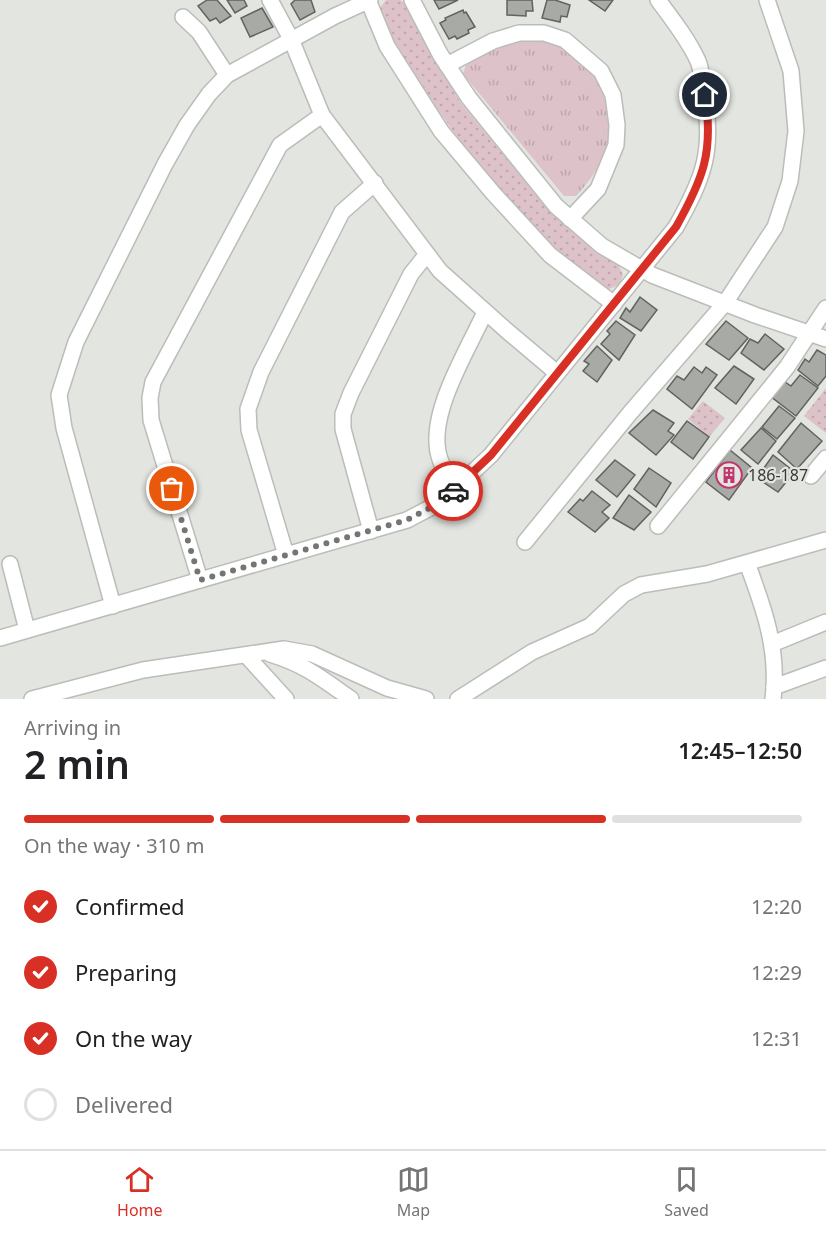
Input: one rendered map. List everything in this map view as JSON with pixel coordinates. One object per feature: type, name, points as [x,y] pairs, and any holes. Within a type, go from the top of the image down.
[{"type":"street","points":[[270,0],[291,39],[322,115],[440,271],[557,373]]},
{"type":"street","points":[[113,606],[64,428],[59,395],[76,342],[165,164],[192,117],[227,75],[291,39],[369,0],[387,46],[441,130],[493,193],[550,255],[614,304]]},
{"type":"street","points":[[412,0],[447,65],[469,98],[556,206],[602,246],[652,275],[826,339]]},
{"type":"street","points":[[0,638],[407,520],[441,502],[491,455],[676,227],[697,189],[708,150],[707,111],[699,63],[658,0]]},
{"type":"street","points":[[525,542],[630,413],[725,303],[775,227],[790,181],[796,130],[791,71],[767,0]]},
{"type":"street","points":[[183,17],[199,32],[227,75]]},
{"type":"street","points":[[447,65],[493,41],[519,33],[544,33],[565,40],[601,70],[613,95],[617,125],[616,145],[598,189],[570,219]]},
{"type":"street","points":[[200,580],[151,420],[150,398],[153,382],[280,145],[322,115]]},
{"type":"street","points":[[286,555],[249,430],[248,409],[261,372],[342,212],[375,183]]},
{"type":"street","points":[[371,531],[343,429],[343,414],[351,393],[411,274],[427,254]]},
{"type":"street","points":[[658,526],[787,367],[826,308]]},
{"type":"street","points":[[454,490],[438,456],[436,430],[443,402],[485,312]]},
{"type":"street","points":[[811,476],[826,458]]},
{"type":"street","points":[[458,699],[531,652],[591,626],[616,601],[632,589],[650,582],[693,577],[826,540]]},
{"type":"street","points":[[747,563],[765,613],[772,644],[774,693],[826,668]]},
{"type":"street","points":[[10,564],[27,630]]},
{"type":"street","points":[[772,644],[826,621]]},
{"type":"street","points":[[32,699],[143,670],[284,649],[303,651],[387,688],[426,699]]},
{"type":"street","points":[[265,653],[293,661],[315,673],[351,699]]},
{"type":"street","points":[[246,655],[286,699]]},
{"type":"green space","points":[[386,0],[400,0],[407,5],[427,46],[461,103],[542,202],[591,246],[619,266],[623,275],[619,285],[606,290],[577,269],[519,215],[463,145],[401,58],[380,8]]},
{"type":"green space","points":[[542,40],[564,48],[587,68],[597,81],[604,96],[610,126],[606,149],[596,171],[576,196],[564,196],[463,74],[468,59],[508,41]]},
{"type":"green space","points":[[826,388],[826,433],[804,416]]},
{"type":"green space","points":[[703,401],[725,418],[709,437],[688,419]]},
{"type":"building","points":[[207,0],[217,0],[231,16],[220,23],[216,18],[210,21],[198,6]]},
{"type":"building","points":[[227,0],[244,0],[247,6],[235,13]]},
{"type":"building","points":[[295,0],[311,0],[315,12],[300,20],[291,4]]},
{"type":"building","points":[[434,0],[458,0],[439,9]]},
{"type":"building","points":[[507,0],[532,0],[533,11],[526,11],[526,16],[507,15]]},
{"type":"building","points":[[547,0],[570,5],[567,17],[561,16],[560,22],[542,18]]},
{"type":"building","points":[[589,0],[613,0],[605,11]]},
{"type":"building","points":[[262,8],[273,27],[250,37],[241,18]]},
{"type":"building","points":[[463,10],[475,27],[457,39],[455,36],[449,39],[440,23],[446,20],[445,18]]},
{"type":"building","points":[[640,297],[657,310],[641,331],[620,318],[626,308],[630,312]]},
{"type":"building","points":[[616,321],[635,335],[619,360],[601,344],[610,334],[607,331]]},
{"type":"building","points":[[726,321],[748,338],[729,360],[706,344]]},
{"type":"building","points":[[765,334],[784,349],[764,370],[741,353],[750,339],[758,343]]},
{"type":"building","points":[[597,346],[612,360],[597,382],[583,371],[589,364],[584,361]]},
{"type":"building","points":[[817,350],[826,355],[826,376],[818,386],[798,370],[805,359],[809,362]]},
{"type":"building","points":[[734,366],[754,379],[736,404],[715,388]]},
{"type":"building","points":[[694,367],[702,373],[706,367],[717,375],[692,409],[667,389],[677,376],[684,380]]},
{"type":"building","points":[[800,375],[818,388],[796,416],[770,396],[782,380],[791,386]]},
{"type":"building","points":[[779,406],[795,418],[777,439],[762,427]]},
{"type":"building","points":[[653,410],[674,423],[668,431],[674,435],[656,455],[629,433]]},
{"type":"building","points":[[687,421],[709,437],[693,459],[671,442]]},
{"type":"building","points":[[801,423],[822,441],[797,469],[778,452]]},
{"type":"building","points":[[761,428],[776,441],[758,464],[741,450]]},
{"type":"building","name":"186-187","points":[[730,450],[752,468],[729,500],[706,482]]},
{"type":"building","points":[[773,455],[792,470],[790,473],[792,475],[778,492],[757,478]]},
{"type":"building","points":[[615,460],[635,475],[617,497],[596,480]]},
{"type":"building","points":[[649,468],[671,483],[656,507],[634,489]]},
{"type":"building","points":[[592,491],[610,505],[602,512],[609,518],[595,532],[568,512],[580,499],[583,501]]},
{"type":"building","points":[[629,495],[651,512],[634,530],[613,518]]},
{"type":"way so far","points":[[172,489],[200,580],[407,520],[441,502],[453,491]]},
{"type":"place","name":"186-187","points":[[729,475]]},
{"type":"route","points":[[453,491],[491,455],[676,227],[697,189],[708,150],[705,95]]}]
